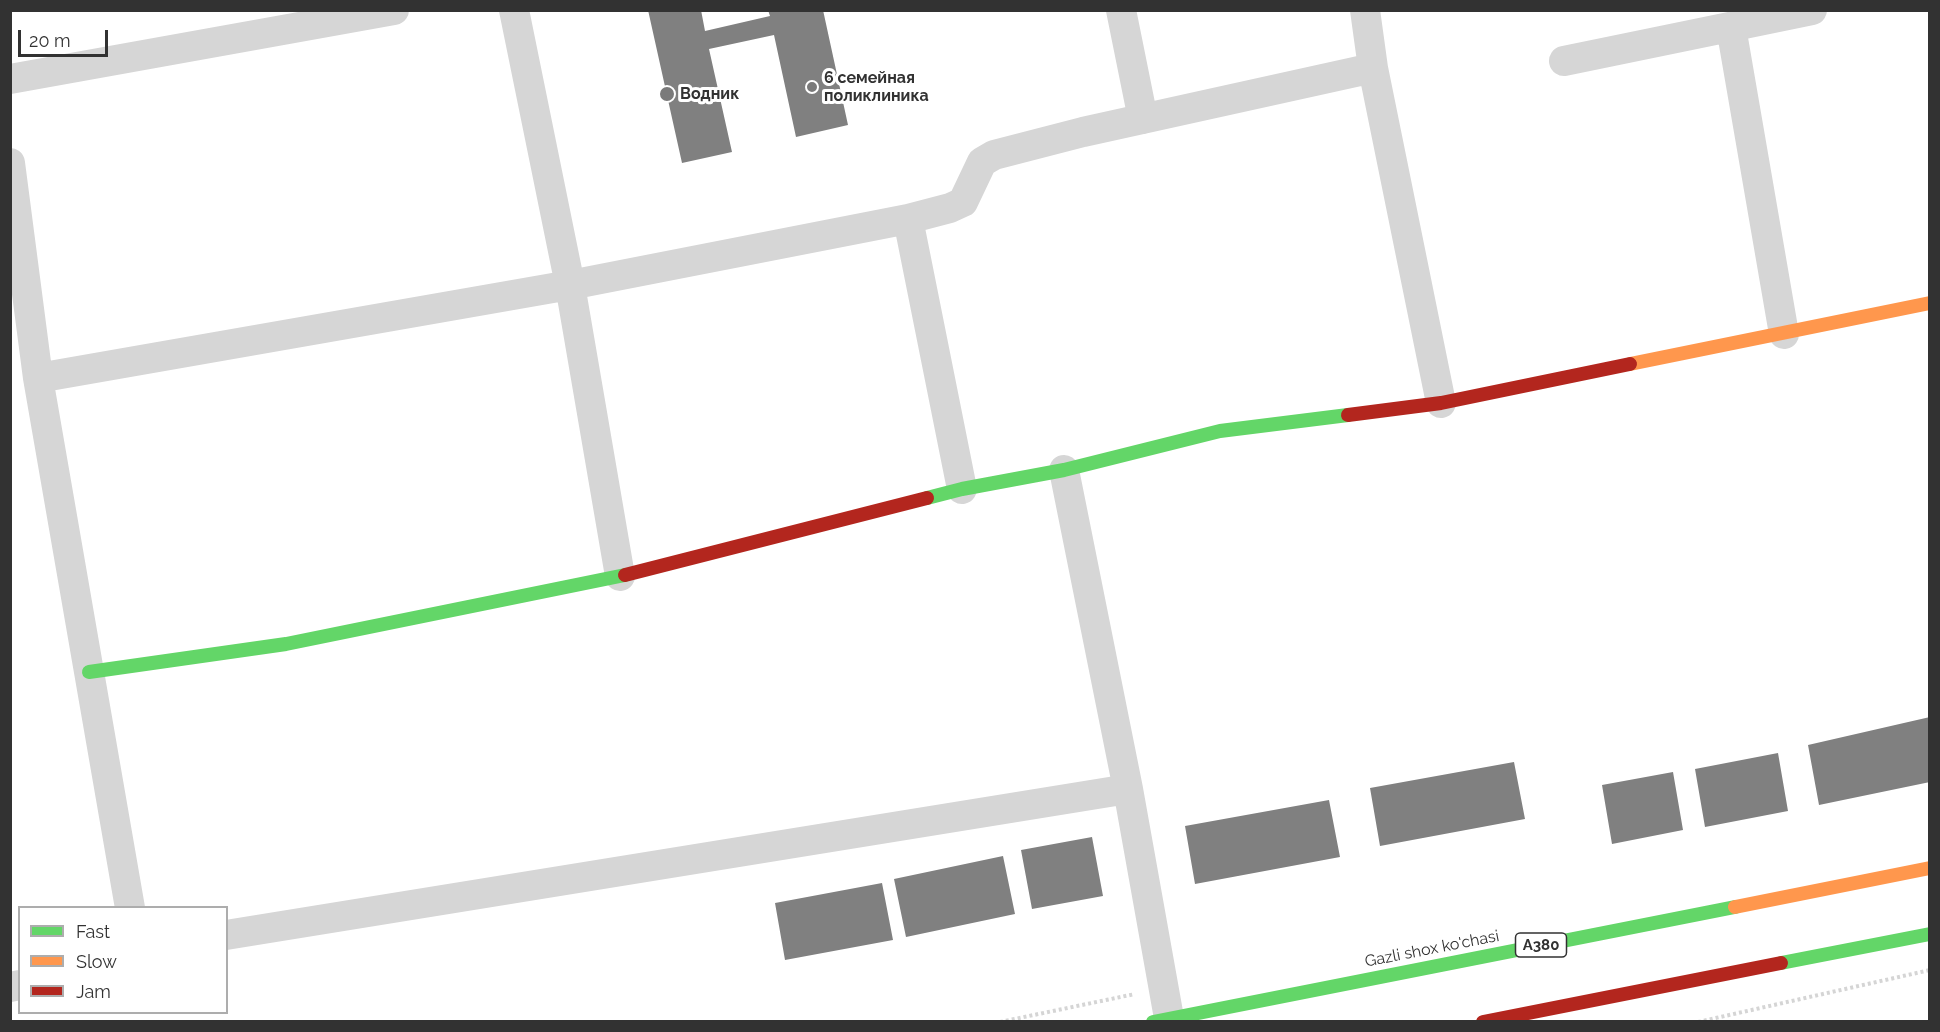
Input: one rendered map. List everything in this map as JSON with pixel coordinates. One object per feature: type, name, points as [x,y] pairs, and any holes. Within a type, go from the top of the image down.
[{"type":"main road","points":[[89,672],[286,644],[621,576],[962,489],[1064,470],[1220,430],[1442,403],[1929,303]]},
{"type":"main road","name":"Gazli shox ko'chasi","points":[[1161,1020],[1929,868]]},
{"type":"main road","points":[[1483,1022],[1545,1016],[1929,934]]},
{"type":"street","points":[[10,80],[394,10]]},
{"type":"street","points":[[514,10],[570,285],[621,576]]},
{"type":"street","points":[[1121,10],[1143,118]]},
{"type":"street","points":[[1365,10],[1373,68],[1442,403]]},
{"type":"street","points":[[1564,61],[1812,10]]},
{"type":"street","points":[[1731,27],[1784,334]]},
{"type":"street","points":[[38,378],[570,285],[908,219],[963,202],[982,162],[994,155],[1143,118],[1373,68]]},
{"type":"street","points":[[10,163],[38,378],[130,906]]},
{"type":"street","points":[[908,219],[962,489]]},
{"type":"street","points":[[1064,470],[1128,789],[1161,1020]]},
{"type":"street","points":[[228,935],[1128,789]]},
{"type":"path","points":[[1698,1022],[1929,970]]},
{"type":"building","name":"6 семейная поликлиника","points":[[648,10],[701,10],[705,31],[770,16],[768,10],[823,10],[848,125],[796,137],[774,35],[709,49],[732,152],[682,163]]},
{"type":"building","points":[[1930,717],[1930,782],[1819,805],[1808,745]]},
{"type":"building","points":[[1778,753],[1788,811],[1705,827],[1695,769]]},
{"type":"building","points":[[1514,762],[1525,819],[1380,846],[1370,788]]},
{"type":"building","points":[[1673,772],[1683,830],[1612,844],[1602,785]]},
{"type":"building","points":[[1329,800],[1340,857],[1195,884],[1185,826]]},
{"type":"building","points":[[1092,837],[1103,896],[1032,909],[1021,850]]},
{"type":"building","points":[[1003,856],[1015,914],[906,937],[894,879]]},
{"type":"building","points":[[882,883],[893,940],[785,960],[775,903]]},
{"type":"traffic: fast","points":[[927,498],[962,489],[1064,470],[1220,431],[1348,415]]},
{"type":"traffic: fast","points":[[89,672],[286,644],[625,575]]},
{"type":"traffic: fast","points":[[1153,1022],[1735,907]]},
{"type":"traffic: fast","points":[[1781,963],[1930,934]]},
{"type":"traffic: slow","points":[[1630,364],[1930,303]]},
{"type":"traffic: slow","points":[[1735,907],[1930,868]]},
{"type":"traffic: jam","points":[[1348,415],[1441,403],[1630,364]]},
{"type":"traffic: jam","points":[[625,575],[927,498]]},
{"type":"traffic: jam","points":[[1483,1022],[1781,963]]},
{"type":"place","name":"6 семейная поликлиника","points":[[812,87]]},
{"type":"place","name":"Водник","points":[[667,94]]}]
